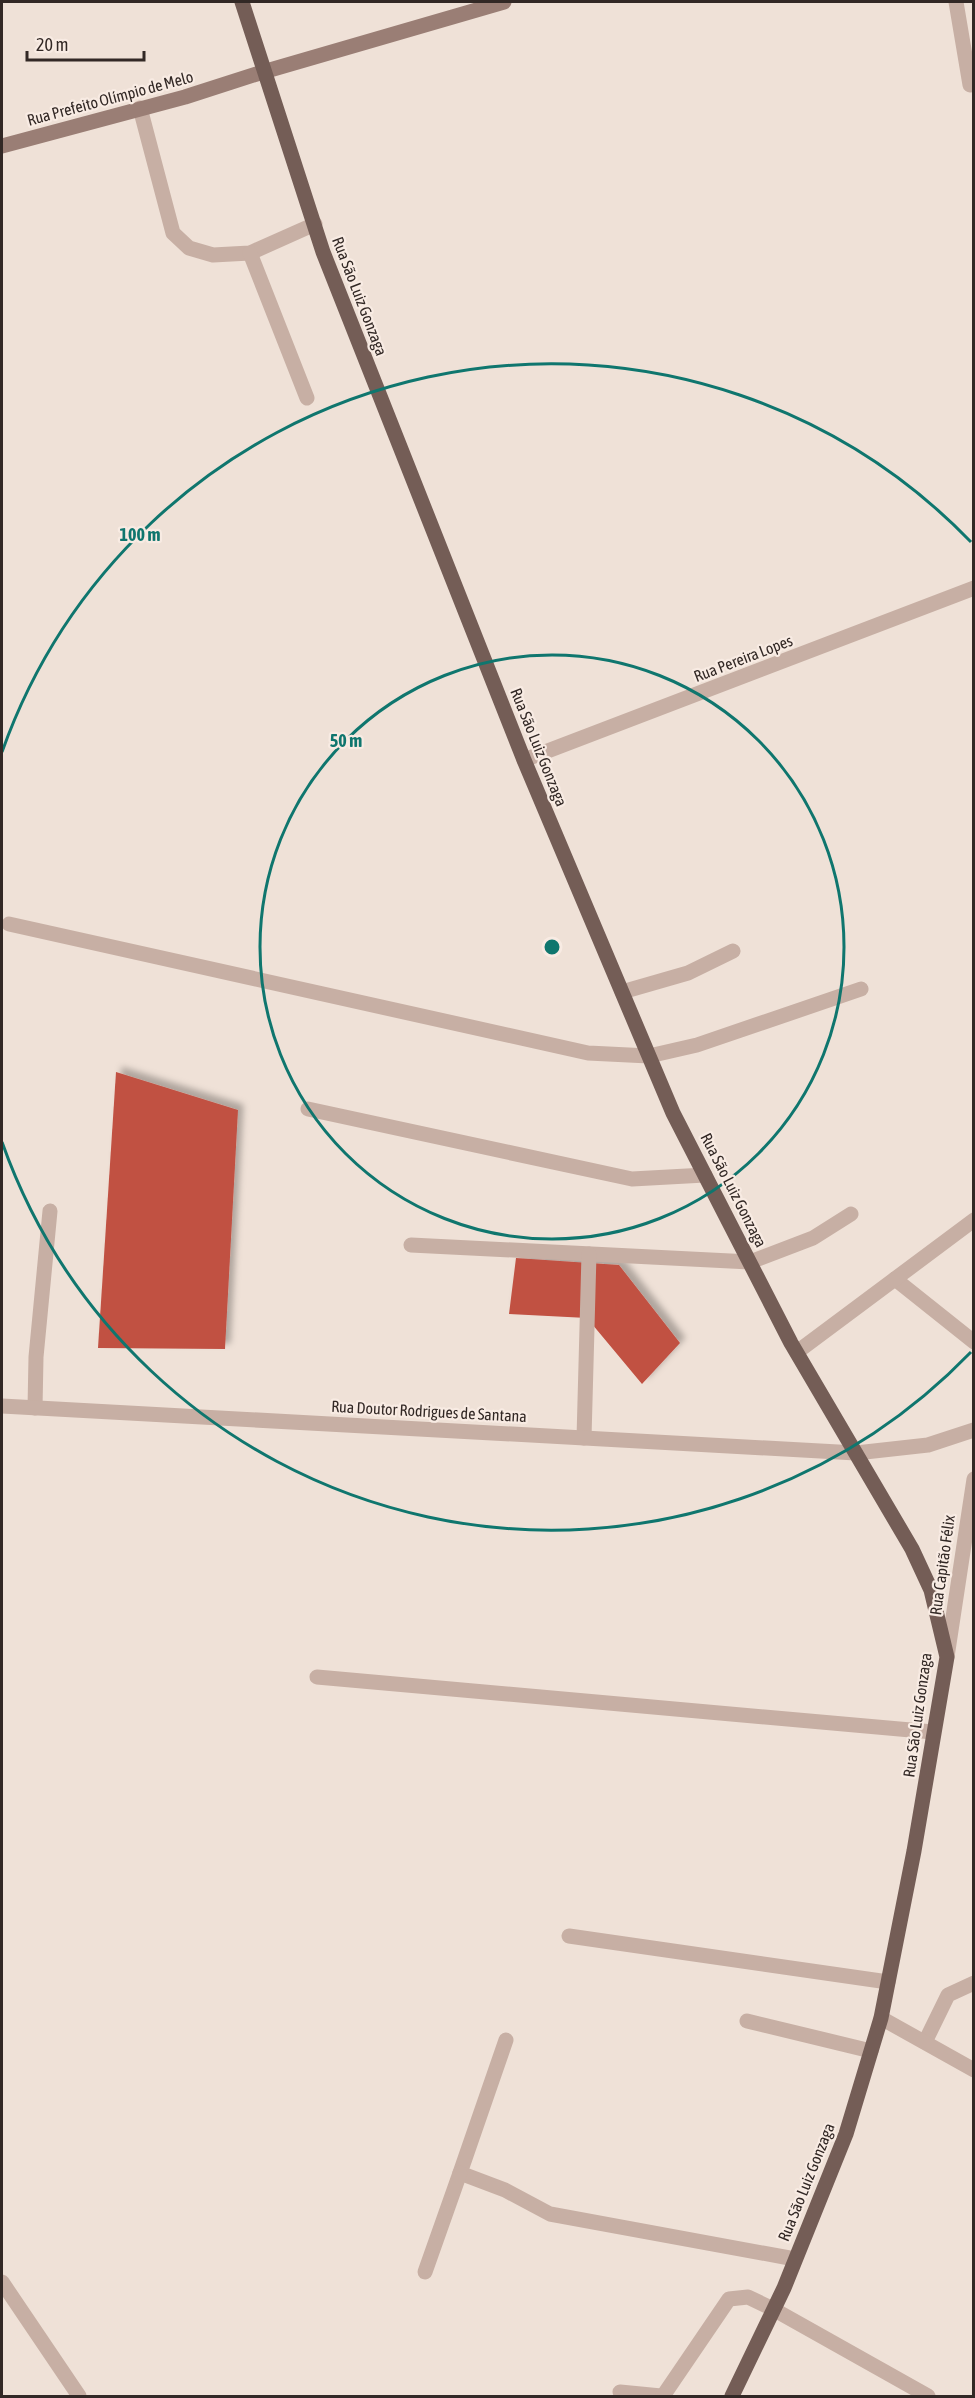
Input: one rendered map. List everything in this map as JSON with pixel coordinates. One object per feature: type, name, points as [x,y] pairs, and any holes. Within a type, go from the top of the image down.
[{"type":"main road","name":"Rua São Luiz Gonzaga","points":[[242,2],[323,252],[524,760],[673,1113],[797,1352],[912,1549],[931,1590],[947,1657],[914,1851],[881,2018],[846,2134],[795,2259],[732,2397]]},
{"type":"main road","name":"Rua Prefeito Olímpio de Melo","points":[[2,147],[185,97],[504,2]]},
{"type":"street","points":[[956,2],[970,85]]},
{"type":"street","points":[[140,108],[173,233],[189,248],[213,255],[250,253],[315,224]]},
{"type":"street","points":[[250,253],[307,398]]},
{"type":"street","name":"Rua Pereira Lopes","points":[[524,760],[974,588]]},
{"type":"street","points":[[9,924],[588,1053],[649,1056],[697,1045],[861,989]]},
{"type":"street","points":[[622,992],[688,973],[733,951]]},
{"type":"street","points":[[308,1109],[632,1179],[705,1175]]},
{"type":"street","points":[[35,1408],[36,1358],[50,1211]]},
{"type":"street","points":[[411,1245],[750,1262],[813,1238],[851,1214]]},
{"type":"street","points":[[797,1352],[974,1220]]},
{"type":"street","points":[[584,1438],[589,1254]]},
{"type":"street","points":[[895,1279],[974,1342]]},
{"type":"street","name":"Rua Doutor Rodrigues de Santana","points":[[2,1406],[855,1453]]},
{"type":"street","points":[[855,1453],[928,1445],[974,1430]]},
{"type":"street","name":"Rua Capitão Félix","points":[[947,1657],[974,1479]]},
{"type":"street","points":[[317,1677],[933,1732]]},
{"type":"street","points":[[569,1936],[888,1982]]},
{"type":"street","points":[[925,2042],[948,1995],[974,1983]]},
{"type":"street","points":[[881,2018],[974,2070]]},
{"type":"street","points":[[747,2021],[871,2051]]},
{"type":"street","points":[[425,2272],[506,2040]]},
{"type":"street","points":[[460,2173],[505,2190],[550,2214],[795,2259]]},
{"type":"street","points":[[2,2282],[79,2397]]},
{"type":"street","points":[[620,2392],[662,2397],[729,2299],[748,2297],[928,2397]]},
{"type":"building","points":[[116,1072],[238,1110],[225,1349],[98,1348]]},
{"type":"building","points":[[516,1258],[619,1265],[680,1343],[642,1384],[587,1318],[509,1314]]}]
